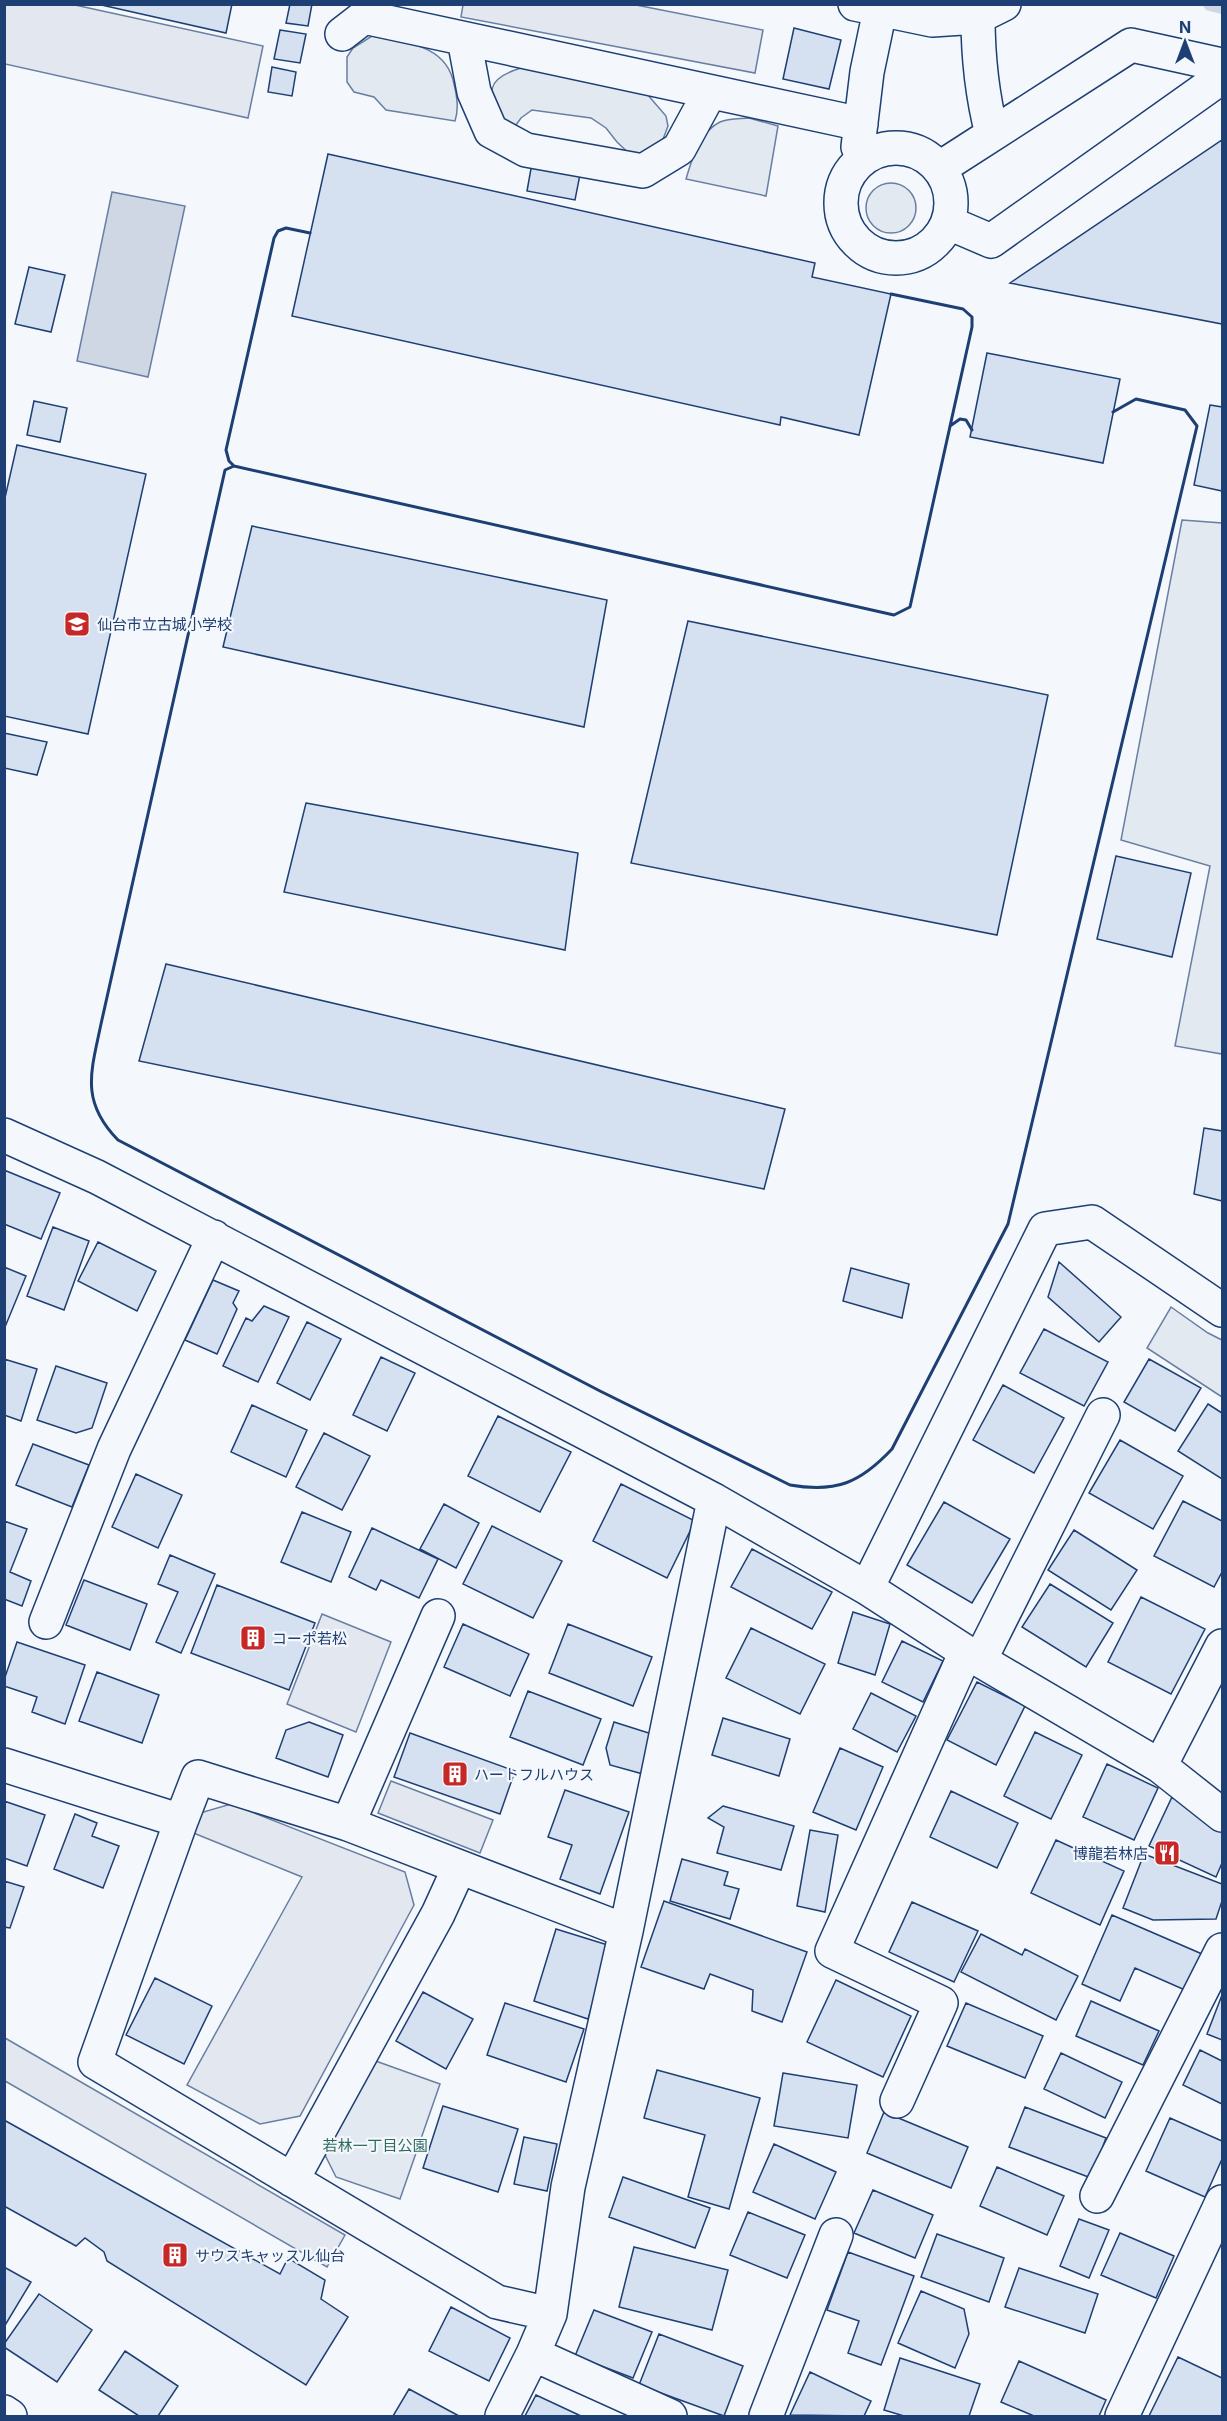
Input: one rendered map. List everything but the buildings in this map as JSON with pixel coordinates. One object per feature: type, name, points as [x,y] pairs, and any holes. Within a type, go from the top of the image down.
[{"type":"street","points":[[856,165],[867,72],[868,7],[932,20],[991,11],[978,51],[982,98],[992,134]]},
{"type":"street","points":[[342,34],[363,17],[861,124]]},
{"type":"street","points":[[464,39],[474,92],[491,131],[526,150],[643,171],[679,149],[710,92]]},
{"type":"street","points":[[940,168],[1131,45],[1222,65]]},
{"type":"street","points":[[949,222],[991,241],[1222,77]]},
{"type":"street","points":[[889,148],[908,149],[926,156],[940,168],[949,185],[952,203],[949,222],[940,239],[925,251],[908,258],[890,258],[873,254],[858,244],[848,230],[842,214],[841,196],[846,180],[856,165],[871,154],[889,148]]},
{"type":"street","points":[[4,1135],[97,1176],[714,1500],[867,1588],[973,1656],[1160,1766],[1222,1815]]},
{"type":"street","points":[[867,1588],[1045,1229],[1092,1222],[1222,1310]]},
{"type":"street","points":[[46,1622],[114,1449],[214,1237]]},
{"type":"street","points":[[897,2101],[941,2003],[832,1951],[973,1656],[1103,1415]]},
{"type":"street","points":[[502,2416],[550,2314],[568,2187],[626,1931],[714,1500]]},
{"type":"street","points":[[348,1824],[438,1616]]},
{"type":"street","points":[[1160,1766],[1222,1646]]},
{"type":"street","points":[[4,1765],[181,1821]]},
{"type":"street","points":[[550,2314],[497,2302],[95,2062],[198,1777],[348,1824],[626,1931]]},
{"type":"street","points":[[292,2180],[438,1914],[459,1868]]},
{"type":"street","points":[[1097,2196],[1222,1950]]},
{"type":"street","points":[[1122,2416],[1222,2202]]},
{"type":"street","points":[[766,2416],[836,2235]]},
{"type":"street","points":[[533,2354],[670,2416]]},
{"type":"street","points":[[4,2412],[10,2416]]},
{"type":"green space","points":[[372,36],[423,48],[434,53],[443,61],[450,71],[457,98],[455,121],[386,110],[374,97],[354,92],[347,82],[347,57],[353,48]]},
{"type":"green space","points":[[521,68],[647,94],[666,116],[668,126],[659,150],[637,161],[606,128],[591,118],[532,110],[521,118],[513,129],[505,130],[492,92],[499,79]]},
{"type":"green space","points":[[749,118],[778,126],[766,196],[686,179],[697,147],[713,126],[731,119]]},
{"type":"green space","points":[[886,183],[896,183],[909,190],[916,203],[916,213],[909,226],[896,233],[886,233],[877,229],[870,222],[866,213],[866,203],[870,194],[877,187]]},
{"type":"green space","points":[[1182,520],[1222,523],[1222,1054],[1175,1046],[1210,866],[1121,840]]},
{"type":"green space","points":[[1171,1307],[1222,1340],[1222,1397],[1147,1348]]},
{"type":"green space","name":"若林一丁目公園","points":[[370,2059],[440,2084],[400,2199],[336,2177],[324,2153]]},
{"type":"shaded area","points":[[5,4],[75,5],[263,46],[248,118],[5,64]]},
{"type":"shaded area","points":[[631,4],[763,30],[755,73],[461,17],[463,5]]},
{"type":"shaded area","points":[[112,192],[185,206],[148,377],[77,361]]},
{"type":"shaded area","points":[[322,1614],[391,1642],[356,1732],[287,1704]]},
{"type":"shaded area","points":[[391,1781],[493,1820],[480,1853],[378,1813]]},
{"type":"shaded area","points":[[231,1804],[405,1872],[414,1905],[300,2116],[260,2124],[187,2085],[302,1877],[191,1832],[193,1815]]},
{"type":"shaded area","points":[[5,2038],[345,2235],[327,2267],[5,2081]]},
{"type":"waterway","points":[[1210,4],[1222,7]]},
{"type":"wall","points":[[310,233],[286,228],[278,231],[274,238],[226,450],[229,461],[234,466],[225,470],[94,1057],[93,1099],[106,1126],[118,1140],[600,1391],[790,1485],[821,1488],[846,1483],[869,1470],[892,1449],[1008,1224],[1197,426],[1185,410],[1136,399],[1113,412]]},
{"type":"wall","points":[[234,466],[894,615],[910,607],[972,327],[972,317],[963,309],[891,294]]},
{"type":"wall","points":[[950,426],[960,419],[966,420],[972,430]]},
{"type":"place","name":"仙台市立古城小学校","points":[[77,624]]},
{"type":"place","name":"コーポ若松","points":[[253,1638]]},
{"type":"place","name":"ハートフルハウス","points":[[455,1774]]},
{"type":"place","name":"博龍若林店","points":[[1167,1853]]},
{"type":"place","name":"サウスキャッスル仙台","points":[[175,2255]]}]
